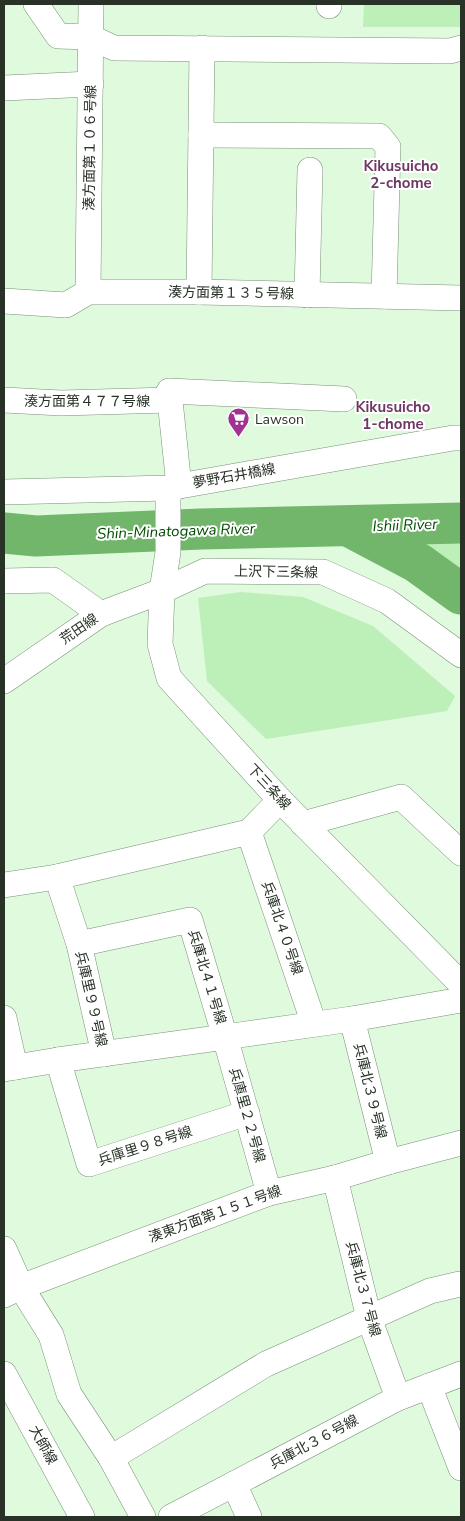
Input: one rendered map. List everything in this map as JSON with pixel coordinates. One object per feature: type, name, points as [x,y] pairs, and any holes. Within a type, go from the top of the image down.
[{"type":"street","points":[[36,4],[58,36],[90,37],[114,48],[450,51],[461,48]]},
{"type":"street","name":"湊方面第１０６号線","points":[[88,292],[91,4]]},
{"type":"street","points":[[199,292],[202,48]]},
{"type":"street","points":[[4,88],[91,84]]},
{"type":"street","points":[[201,134],[379,136],[388,147],[384,296]]},
{"type":"street","points":[[307,295],[310,170]]},
{"type":"street","points":[[4,301],[66,305],[88,292]]},
{"type":"street","name":"湊方面第１３５号線","points":[[88,292],[199,292],[461,298]]},
{"type":"street","points":[[170,400],[170,391],[344,400]]},
{"type":"street","name":"湊方面第４７７号線","points":[[4,400],[61,403],[170,400]]},
{"type":"street","name":"下三条線","points":[[170,400],[172,494],[168,552],[162,591],[160,644],[169,678],[280,800],[461,984]]},
{"type":"street","name":"夢野石井橋線","points":[[4,492],[172,494],[461,438]]},
{"type":"street","name":"上沢下三条線","points":[[162,591],[205,571],[323,572],[387,601],[461,655]]},
{"type":"street","points":[[4,581],[53,580],[101,614]]},
{"type":"street","name":"荒田線","points":[[4,681],[101,614],[162,591]]},
{"type":"street","points":[[303,824],[401,797],[461,853]]},
{"type":"street","points":[[4,885],[57,877],[249,832],[280,800]]},
{"type":"street","name":"兵庫北４０号線","points":[[249,832],[314,1024]]},
{"type":"street","points":[[57,877],[79,944]]},
{"type":"street","name":"兵庫北４１号線","points":[[79,944],[190,920],[225,1037]]},
{"type":"street","name":"兵庫里９９号線","points":[[79,944],[104,1054]]},
{"type":"street","name":"兵庫北４１号線","points":[[9,1068],[352,1019],[461,1000]]},
{"type":"street","points":[[4,1018],[9,1068]]},
{"type":"street","name":"兵庫北３９号線","points":[[352,1019],[388,1162]]},
{"type":"street","name":"兵庫里２２号線","points":[[225,1037],[269,1193]]},
{"type":"street","name":"兵庫里９８号線","points":[[58,1060],[89,1164],[247,1113]]},
{"type":"street","name":"湊東方面第１５１号線","points":[[12,1291],[269,1193],[335,1178],[461,1143]]},
{"type":"street","name":"兵庫北３７号線","points":[[335,1178],[369,1318],[398,1398]]},
{"type":"street","points":[[4,1249],[12,1291],[51,1335],[69,1394],[110,1458],[143,1517]]},
{"type":"street","points":[[110,1458],[266,1364],[430,1291],[460,1284]]},
{"type":"street","name":"大師線","points":[[4,1374],[82,1517]]},
{"type":"street","name":"兵庫北３６号線","points":[[171,1517],[398,1398],[461,1374]]},
{"type":"street","points":[[429,1386],[461,1468]]},
{"type":"street","points":[[234,1484],[249,1517]]},
{"type":"green space","points":[[364,4],[461,4],[461,27],[363,27]]},
{"type":"green space","points":[[461,538],[461,587],[397,541]]},
{"type":"green space","points":[[241,592],[303,597],[373,626],[455,696],[447,711],[266,739],[207,681],[198,598]]},
{"type":"waterway","name":"Shin-Minatogawa River","points":[[4,533],[36,536],[201,529],[461,523]]},
{"type":"waterway","name":"Ishii River","points":[[350,527],[418,563],[461,594]]},
{"type":"place","name":"Lawson","points":[[239,438]]},
{"type":"district","name":"Kikusuicho 2-chome","points":[[401,174]]},
{"type":"district","name":"Kikusuicho 1-chome","points":[[393,416]]}]
